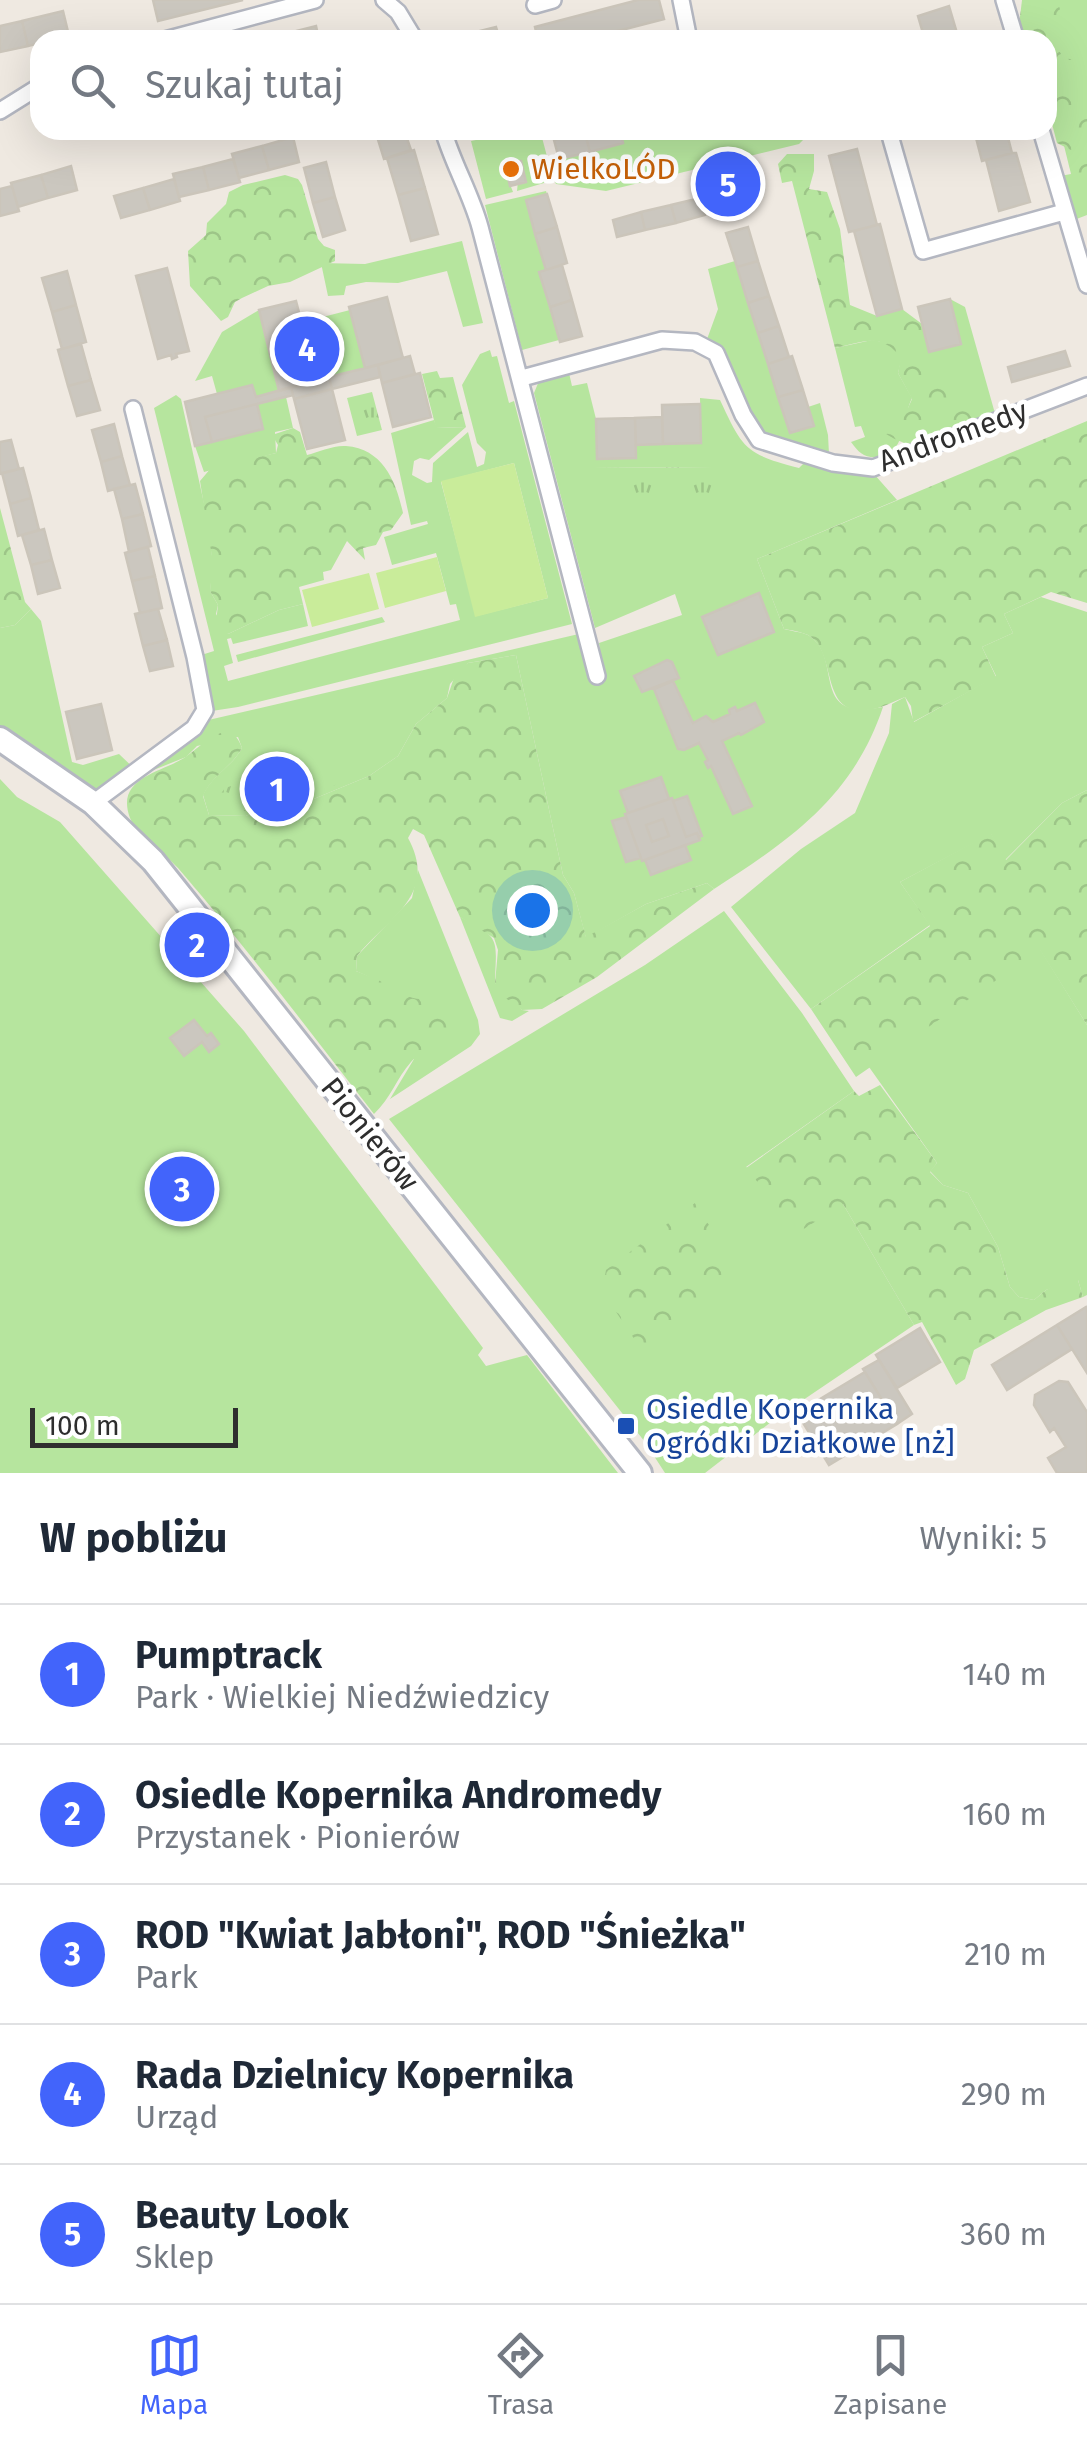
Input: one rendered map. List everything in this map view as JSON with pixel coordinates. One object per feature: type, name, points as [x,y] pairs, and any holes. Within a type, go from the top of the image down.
[{"type":"street","points":[[203,30],[316,0]]},
{"type":"street","points":[[384,0],[392,4],[409,30]]},
{"type":"street","points":[[535,5],[554,0]]},
{"type":"street","points":[[681,0],[687,30]]},
{"type":"street","points":[[1004,0],[1013,30]]},
{"type":"street","points":[[0,111],[30,92]]},
{"type":"street","points":[[446,140],[474,205],[597,676]]},
{"type":"street","points":[[890,140],[923,251],[1064,212]]},
{"type":"street","points":[[1044,140],[1087,285]]},
{"type":"street","name":"Andromedy","points":[[522,378],[662,340],[695,342],[716,353],[743,415],[759,440],[833,463],[873,468],[1087,386]]},
{"type":"street","points":[[92,803],[194,728],[205,710],[133,409]]},
{"type":"street","name":"Pionierów","points":[[0,739],[92,803],[153,861],[640,1473]]},
{"type":"green space","points":[[1022,0],[1057,0],[1068,34],[1057,45],[1057,30],[1021,30]]},
{"type":"green space","points":[[1028,0],[1087,0],[1087,215],[1074,220],[1060,176],[1071,174],[1057,117],[1057,30],[1042,30]]},
{"type":"green space","points":[[1057,48],[1063,57],[1076,61],[1079,71],[1075,77],[1087,113],[1087,181],[1071,174],[1071,150],[1057,143]]},
{"type":"green space","points":[[543,140],[553,179],[550,162],[623,143],[622,140],[803,140],[606,191],[556,184],[554,180],[517,191],[520,161],[500,167],[513,192],[486,199],[471,141]]},
{"type":"green space","points":[[787,154],[814,154],[809,189],[827,192],[840,229],[850,305],[877,316],[902,309],[922,324],[929,351],[962,384],[975,430],[919,446],[883,432],[888,412],[908,408],[912,399],[898,373],[901,357],[878,342],[835,348],[792,181],[782,183],[778,164]]},
{"type":"green space","points":[[285,175],[298,179],[302,185],[318,239],[335,250],[335,261],[242,298],[221,321],[190,286],[188,251],[206,235],[207,223],[226,204],[229,192]]},
{"type":"green space","points":[[546,191],[547,194],[526,201],[546,270],[539,272],[559,340],[522,350],[485,205]]},
{"type":"green space","points":[[462,241],[483,323],[463,327],[447,271],[398,283],[346,286],[344,295],[328,296],[321,263],[365,264]]},
{"type":"green space","points":[[735,261],[790,432],[814,426],[808,407],[820,403],[829,454],[768,442],[706,342],[718,309],[708,269]]},
{"type":"green space","points":[[950,299],[965,307],[996,417],[974,426],[929,352],[961,344]]},
{"type":"green space","points":[[259,310],[279,391],[256,397],[252,385],[217,394],[212,376],[195,381],[222,332]]},
{"type":"green space","points":[[350,310],[365,368],[317,381],[312,362],[324,358],[315,319]]},
{"type":"green space","points":[[872,340],[889,343],[902,357],[898,373],[912,398],[894,450],[878,457],[862,454],[851,442],[865,437],[861,426],[855,427],[835,348]]},
{"type":"green space","points":[[490,350],[492,357],[497,356],[509,403],[514,401],[572,624],[205,712],[195,657],[214,651],[154,408],[176,395],[181,399],[209,526],[213,566],[210,591],[218,605],[216,614],[228,634],[279,610],[303,604],[308,626],[233,644],[231,638],[227,639],[233,663],[224,666],[228,681],[460,620],[456,604],[450,605],[436,553],[392,565],[384,537],[428,524],[427,521],[411,525],[391,433],[434,420],[437,428],[466,427],[429,460],[414,461],[412,475],[427,483],[432,482],[433,463],[468,432],[477,467],[484,464],[486,452],[477,443],[462,385],[480,354]],"holes":[[[514,463],[548,598],[476,616],[441,482]]]},
{"type":"green space","points":[[437,371],[440,378],[453,377],[466,427],[436,428],[422,374]]},
{"type":"green space","points":[[569,373],[572,386],[587,383],[596,419],[636,445],[701,443],[700,398],[720,400],[734,429],[756,453],[799,468],[806,461],[874,474],[897,500],[757,559],[784,629],[808,635],[819,645],[836,697],[844,706],[883,707],[855,767],[793,834],[714,889],[707,883],[646,904],[586,938],[574,893],[563,875],[516,655],[468,663],[450,684],[447,698],[416,724],[398,756],[369,776],[304,803],[261,808],[246,816],[209,815],[203,795],[242,748],[238,737],[197,746],[186,757],[141,775],[192,740],[204,721],[583,633],[588,653],[600,649],[599,643],[682,615],[675,594],[595,628],[534,393],[539,381]],"holes":[[[711,467],[712,507],[594,506],[594,468]],[[758,593],[774,632],[718,655],[702,617]]]},
{"type":"green space","points":[[372,392],[382,430],[357,436],[347,398]]},
{"type":"green space","points":[[286,397],[293,428],[275,432],[276,453],[204,472],[195,446],[262,429],[257,404]]},
{"type":"green space","points":[[1087,421],[1087,603],[1051,592],[1004,614],[1013,633],[982,647],[996,677],[913,722],[905,697],[867,710],[852,709],[842,703],[817,643],[808,635],[784,629],[757,559]]},
{"type":"green space","points":[[293,428],[300,432],[307,455],[346,446],[370,453],[392,479],[403,513],[391,530],[383,532],[376,545],[363,548],[365,560],[347,541],[331,570],[323,572],[324,580],[299,587],[303,604],[279,610],[228,634],[220,631],[216,622],[218,605],[210,591],[212,557],[200,481],[211,468],[276,453],[278,445],[272,435]]},
{"type":"green space","points":[[514,463],[548,598],[475,617],[441,481]]},
{"type":"green space","points":[[712,467],[713,507],[594,507],[594,468]]},
{"type":"green space","points":[[0,508],[25,602],[31,609],[15,625],[0,628]]},
{"type":"green space","points":[[437,557],[446,591],[385,608],[376,573]]},
{"type":"green space","points":[[369,573],[379,609],[312,627],[302,590]]},
{"type":"green space","points":[[1041,597],[1087,612],[1087,790],[1062,803],[1005,860],[991,834],[900,882],[930,925],[811,1009],[731,907],[801,849],[855,813],[889,733],[892,704],[905,697],[914,722],[996,676],[982,647],[1013,633],[1004,614]]},
{"type":"green space","points":[[31,609],[41,621],[72,762],[83,765],[119,754],[141,775],[93,803],[0,739],[0,628],[15,625]]},
{"type":"green space","points":[[382,617],[385,622],[238,662],[236,655]]},
{"type":"green space","points":[[516,655],[563,875],[574,893],[586,937],[646,904],[707,883],[714,889],[597,977],[542,1009],[522,1010],[500,994],[495,983],[498,950],[494,938],[460,917],[424,835],[413,829],[408,838],[416,858],[414,890],[395,917],[357,956],[356,971],[412,998],[431,998],[444,1007],[449,1025],[437,1041],[411,1062],[374,1114],[178,868],[139,832],[130,818],[129,794],[142,779],[223,732],[237,738],[242,748],[203,796],[209,815],[246,816],[261,808],[304,803],[369,776],[398,756],[416,724],[447,698],[456,672],[468,663]]},
{"type":"green space","points":[[272,767],[289,775],[328,767],[335,771],[338,782],[330,789],[272,792],[243,812],[220,809],[215,802],[225,788],[253,779]]},
{"type":"green space","points":[[0,779],[17,797],[60,822],[244,1031],[483,1348],[478,1355],[486,1366],[527,1355],[618,1473],[0,1473]]},
{"type":"green space","points":[[1087,790],[1087,1025],[1040,950],[856,1077],[811,1009],[930,926],[900,882],[991,833],[1006,860],[1062,803]]},
{"type":"green space","points":[[418,870],[478,1020],[480,1034],[471,1046],[390,1099],[414,1059],[418,1001],[356,971],[357,956],[412,898]]},
{"type":"green space","points":[[724,911],[802,1013],[854,1091],[746,1167],[843,1204],[914,1325],[775,1419],[705,1473],[665,1473],[645,1442],[389,1119],[645,965]]},
{"type":"green space","points":[[460,917],[494,941],[495,983],[522,1010],[529,1011],[512,1021],[500,1018]]},
{"type":"green space","points":[[1040,949],[1087,1025],[1087,1295],[1083,1297],[1078,1280],[1046,1290],[1034,1300],[1019,1297],[1010,1287],[998,1247],[968,1193],[943,1185],[930,1171],[937,1163],[869,1067]]},
{"type":"green space","points":[[880,1085],[937,1163],[930,1172],[943,1185],[968,1193],[998,1247],[1010,1287],[1019,1297],[1034,1300],[1070,1278],[1078,1280],[1083,1297],[1046,1310],[974,1350],[965,1379],[956,1385],[922,1322],[914,1325],[843,1204],[799,1232],[746,1168],[854,1091],[859,1096]]},
{"type":"green space","points":[[695,1203],[742,1277],[643,1352],[602,1291],[606,1270]]},
{"type":"building","points":[[153,0],[243,0],[158,21]]},
{"type":"building","points":[[638,0],[659,0],[664,19],[622,30],[535,27]]},
{"type":"building","points":[[949,6],[956,30],[922,30],[918,16]]},
{"type":"building","points":[[63,11],[68,30],[30,30],[28,46],[22,21]]},
{"type":"building","points":[[22,21],[28,46],[0,52],[0,26]]},
{"type":"building","points":[[294,140],[299,162],[269,170],[262,146]]},
{"type":"building","points":[[378,140],[408,140],[411,150],[384,159]]},
{"type":"building","points":[[554,140],[587,140],[590,152],[559,159]]},
{"type":"building","points":[[587,140],[622,140],[623,143],[590,152]]},
{"type":"building","points":[[977,140],[1009,140],[1012,153],[982,161]]},
{"type":"building","points":[[262,146],[269,170],[239,178],[232,154]]},
{"type":"building","points":[[857,149],[877,225],[849,232],[829,156]]},
{"type":"building","points":[[414,150],[425,188],[398,195],[387,158]]},
{"type":"building","points":[[1016,153],[1030,202],[999,211],[986,160]]},
{"type":"building","points":[[233,159],[240,182],[209,190],[203,167]]},
{"type":"building","points":[[521,161],[526,182],[510,186],[505,165]]},
{"type":"building","points":[[326,162],[335,197],[313,203],[304,168]]},
{"type":"building","points":[[71,166],[77,190],[48,198],[41,175]]},
{"type":"building","points":[[203,167],[209,190],[179,197],[173,174]]},
{"type":"building","points":[[734,173],[738,189],[721,193],[717,177]]},
{"type":"building","points":[[41,175],[48,198],[18,207],[11,183]]},
{"type":"building","points":[[174,179],[180,201],[150,210],[143,188]]},
{"type":"building","points":[[12,186],[19,211],[0,216],[0,189]]},
{"type":"building","points":[[143,188],[150,210],[121,218],[114,196]]},
{"type":"building","points":[[425,188],[438,234],[411,241],[398,195]]},
{"type":"building","points":[[547,194],[557,227],[535,234],[526,200]]},
{"type":"building","points":[[335,197],[345,230],[323,237],[313,203]]},
{"type":"building","points":[[700,198],[705,215],[676,223],[671,205]]},
{"type":"building","points":[[671,205],[676,223],[645,230],[641,212]]},
{"type":"building","points":[[641,212],[645,230],[617,237],[613,220]]},
{"type":"building","points":[[880,224],[902,309],[877,316],[854,231]]},
{"type":"building","points":[[557,227],[567,263],[546,270],[535,234]]},
{"type":"building","points":[[748,227],[758,261],[737,267],[726,233]]},
{"type":"building","points":[[758,261],[769,296],[748,303],[737,267]]},
{"type":"building","points":[[562,265],[572,300],[550,307],[539,272]]},
{"type":"building","points":[[167,268],[189,351],[172,359],[171,355],[158,359],[136,276]]},
{"type":"building","points":[[67,271],[76,305],[52,312],[42,278]]},
{"type":"building","points":[[769,296],[779,326],[758,333],[748,303]]},
{"type":"building","points":[[387,297],[403,358],[365,368],[349,307]]},
{"type":"building","points":[[950,299],[961,344],[929,352],[918,307]]},
{"type":"building","points":[[572,300],[582,336],[560,342],[550,307]]},
{"type":"building","points":[[296,301],[317,381],[279,391],[259,310]]},
{"type":"building","points":[[76,305],[86,342],[62,349],[52,312]]},
{"type":"building","points":[[779,326],[789,357],[768,364],[758,333]]},
{"type":"building","points":[[81,344],[91,380],[68,386],[58,350]]},
{"type":"building","points":[[1065,351],[1070,366],[1012,382],[1008,367]]},
{"type":"building","points":[[410,356],[415,374],[382,383],[378,365]]},
{"type":"building","points":[[792,356],[803,390],[778,397],[768,364]]},
{"type":"building","points":[[378,365],[380,377],[332,389],[329,377]]},
{"type":"building","points":[[420,373],[431,417],[393,427],[382,383]]},
{"type":"building","points":[[329,377],[332,389],[294,399],[291,387]]},
{"type":"building","points":[[91,380],[100,410],[77,416],[68,386]]},
{"type":"building","points":[[252,385],[256,397],[291,387],[293,395],[205,417],[212,442],[195,446],[185,402]]},
{"type":"building","points":[[332,389],[345,440],[307,449],[294,399]]},
{"type":"building","points":[[803,390],[814,426],[790,433],[778,397]]},
{"type":"building","points":[[257,404],[263,429],[212,442],[205,417]]},
{"type":"building","points":[[700,404],[701,443],[663,444],[662,405]]},
{"type":"building","points":[[662,417],[663,444],[636,445],[635,418]]},
{"type":"building","points":[[635,418],[636,458],[597,459],[596,419]]},
{"type":"building","points":[[114,424],[122,456],[101,462],[92,430]]},
{"type":"building","points":[[11,440],[19,469],[0,474],[0,442]]},
{"type":"building","points":[[122,456],[130,485],[108,491],[101,462]]},
{"type":"building","points":[[23,468],[31,498],[10,504],[2,473]]},
{"type":"building","points":[[135,484],[143,514],[122,519],[114,489]]},
{"type":"building","points":[[31,498],[39,530],[18,536],[10,504]]},
{"type":"building","points":[[143,514],[151,546],[129,552],[122,519]]},
{"type":"building","points":[[44,529],[52,560],[31,565],[22,535]]},
{"type":"building","points":[[148,547],[155,576],[132,581],[125,553]]},
{"type":"building","points":[[52,560],[60,588],[38,594],[31,565]]},
{"type":"building","points":[[155,576],[162,608],[140,613],[132,581]]},
{"type":"building","points":[[759,593],[774,632],[718,655],[702,617]]},
{"type":"building","points":[[158,609],[167,640],[143,646],[135,614]]},
{"type":"building","points":[[167,640],[173,666],[150,671],[143,646]]},
{"type":"building","points":[[667,660],[672,662],[679,678],[642,692],[634,676]]},
{"type":"building","points":[[673,681],[693,723],[706,716],[713,722],[735,707],[737,711],[755,703],[764,722],[722,741],[752,806],[733,814],[699,743],[678,749],[654,689]]},
{"type":"building","points":[[101,704],[112,750],[77,759],[66,712]]},
{"type":"building","points":[[661,777],[669,799],[628,813],[620,791]]},
{"type":"building","points":[[687,796],[702,836],[699,837],[697,833],[686,837],[673,801]]},
{"type":"building","points":[[672,798],[686,837],[697,833],[700,840],[642,861],[625,814]]},
{"type":"building","points":[[626,817],[641,858],[626,862],[612,821]]},
{"type":"building","points":[[663,819],[669,836],[652,842],[646,825]]},
{"type":"building","points":[[685,845],[691,860],[651,875],[645,860]]},
{"type":"building","points":[[194,1020],[219,1044],[209,1052],[202,1042],[184,1056],[170,1038]]},
{"type":"building","points":[[1087,1309],[1087,1373],[1057,1325]]},
{"type":"building","points":[[1057,1325],[1072,1349],[1007,1390],[992,1365]]},
{"type":"building","points":[[920,1328],[940,1362],[897,1388],[876,1355]]},
{"type":"building","points":[[879,1360],[912,1414],[897,1424],[863,1369]]},
{"type":"building","points":[[865,1372],[897,1424],[829,1465],[797,1413]]},
{"type":"building","points":[[1059,1381],[1068,1382],[1087,1412],[1087,1473],[1057,1473],[1048,1458],[1066,1447],[1054,1428],[1050,1432],[1034,1405],[1035,1395]]},
{"type":"place","name":"WielkoLÓD","points":[[511,169]]},
{"type":"place","name":"Beauty Look","points":[[728,184]]},
{"type":"place","name":"Rada Dzielnicy Kopernika","points":[[307,349]]},
{"type":"place","name":"Pumptrack","points":[[277,789]]},
{"type":"place","name":"Osiedle Kopernika Andromedy","points":[[197,945]]},
{"type":"place","name":"ROD \"Kwiat Jabłoni\", ROD \"Śnieżka\"","points":[[182,1189]]},
{"type":"place","name":"Osiedle Kopernika Ogródki Działkowe [nż]","points":[[626,1426]]}]
